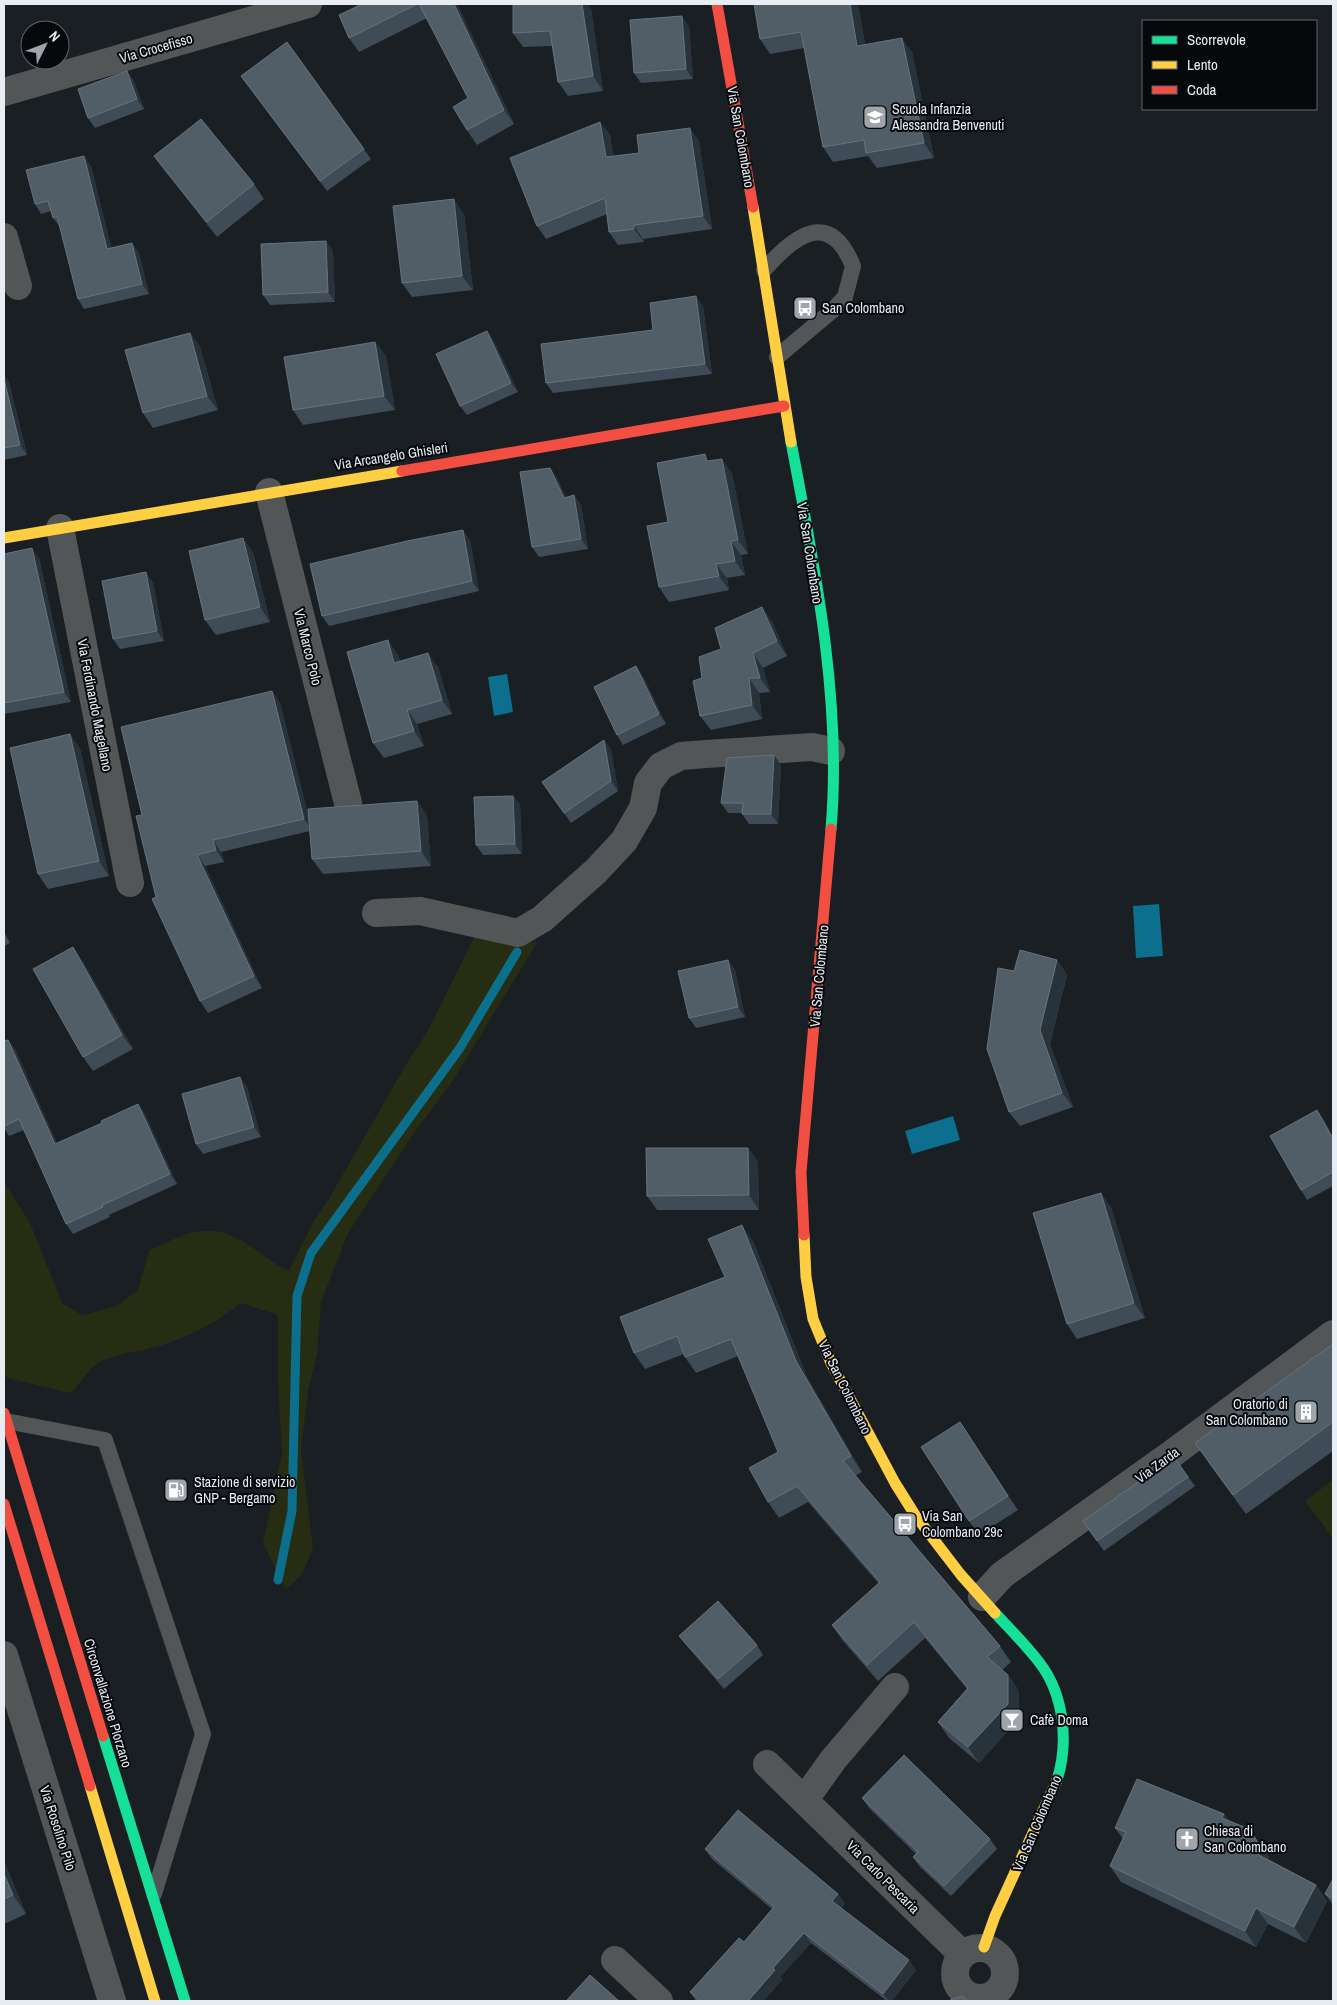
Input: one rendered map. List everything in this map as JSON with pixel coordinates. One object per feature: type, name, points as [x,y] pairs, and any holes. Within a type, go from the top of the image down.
[{"type":"main road","name":"Via San Colombano","points":[[716,4],[741,131],[784,406],[810,544],[829,683],[832,809],[801,1172],[806,1277],[813,1319],[831,1363],[865,1431],[915,1515],[961,1575],[1040,1663],[1056,1694],[1063,1721],[1063,1747],[1058,1778],[995,1916],[973,1951]]},
{"type":"main road","name":"Via Arcangelo Ghisleri","points":[[4,538],[784,406]]},
{"type":"main road","name":"Circonvallazione Plorzano","points":[[5,1417],[185,2001]]},
{"type":"main road","points":[[4,1504],[155,2001]]},
{"type":"street","name":"Via Crocefisso","points":[[4,92],[308,4]]},
{"type":"street","points":[[4,237],[18,286]]},
{"type":"street","name":"Via Marco Polo","points":[[269,492],[348,803]]},
{"type":"street","name":"Via Ferdinando Magellano","points":[[60,528],[130,883]]},
{"type":"street","points":[[376,913],[420,911],[518,933],[542,919],[596,871],[624,841],[643,808],[648,783],[661,766],[681,756],[812,747],[831,751]]},
{"type":"street","name":"Via Zarda","points":[[982,1597],[1002,1576],[1173,1453],[1333,1334]]},
{"type":"street","name":"Via Rosolino Pilo","points":[[4,1655],[112,2001]]},
{"type":"street","points":[[805,1799],[833,1760],[895,1687]]},
{"type":"street","name":"Via Carlo Pescaria","points":[[768,1764],[973,1951]]},
{"type":"street","points":[[973,1951],[998,1954],[1005,1968],[1004,1983],[997,1998],[980,1999],[948,1993],[954,1968],[973,1951]]},
{"type":"street","points":[[615,1960],[659,2001]]},
{"type":"lane","points":[[764,270],[785,247],[804,234],[815,233],[826,234],[839,241],[853,266],[845,297],[833,310],[777,357]]},
{"type":"lane","points":[[5,1417],[105,1440],[203,1734],[153,1898]]},
{"type":"green space","points":[[476,933],[537,943],[452,1082],[411,1137],[348,1233],[321,1302],[317,1354],[308,1391],[301,1449],[313,1549],[302,1574],[286,1590],[263,1543],[282,1453],[278,1384],[278,1315],[241,1303],[212,1323],[181,1338],[159,1346],[114,1356],[100,1362],[88,1372],[71,1393],[7,1378],[4,1370],[4,1182],[30,1223],[62,1303],[82,1315],[117,1306],[138,1290],[149,1251],[173,1239],[196,1232],[219,1232],[231,1235],[289,1271],[312,1224],[330,1197],[407,1063],[429,1029]]},
{"type":"green space","points":[[1333,1480],[1333,1538],[1305,1501]]},
{"type":"water","points":[[507,674],[513,712],[494,716],[488,677]]},
{"type":"water","points":[[1159,904],[1163,956],[1136,958],[1133,906]]},
{"type":"water","points":[[953,1116],[960,1140],[912,1154],[905,1131]]},
{"type":"building","points":[[362,4],[417,4],[349,38],[339,15]]},
{"type":"building","points":[[419,4],[454,4],[504,110],[467,130],[453,107],[468,98]]},
{"type":"building","points":[[513,4],[582,4],[593,76],[558,82],[550,31],[513,33]]},
{"type":"building","points":[[754,4],[850,4],[857,46],[902,38],[924,143],[866,153],[864,140],[823,147],[801,32],[760,39]]},
{"type":"building","points":[[682,16],[686,69],[634,73],[630,20]]},
{"type":"building","points":[[287,42],[364,149],[320,181],[241,76]]},
{"type":"building","points":[[127,71],[137,99],[88,118],[78,89]]},
{"type":"building","points":[[201,119],[254,184],[207,222],[154,156]]},
{"type":"building","points":[[600,122],[606,157],[639,153],[637,135],[690,128],[703,216],[634,225],[634,229],[609,232],[605,198],[537,226],[510,158]]},
{"type":"building","points":[[84,156],[107,249],[132,243],[142,284],[78,299],[57,216],[53,218],[48,201],[35,204],[26,170]]},
{"type":"building","points":[[454,199],[462,276],[402,283],[393,206]]},
{"type":"building","points":[[326,241],[328,292],[263,295],[261,244]]},
{"type":"building","points":[[696,296],[705,364],[546,383],[541,344],[653,330],[650,303]]},
{"type":"building","points":[[487,331],[511,383],[460,406],[436,354]]},
{"type":"building","points":[[190,333],[207,396],[143,413],[125,350]]},
{"type":"building","points":[[375,342],[384,396],[293,410],[284,357]]},
{"type":"building","points":[[4,379],[20,445],[4,448]]},
{"type":"building","points":[[705,454],[707,461],[722,459],[738,540],[731,541],[735,561],[716,564],[719,576],[659,587],[647,526],[668,522],[657,463]]},
{"type":"building","points":[[550,468],[564,498],[574,495],[581,539],[532,547],[520,472]]},
{"type":"building","points":[[463,530],[472,581],[322,616],[310,564]]},
{"type":"building","points":[[243,538],[260,607],[205,620],[189,551]]},
{"type":"building","points":[[32,548],[64,692],[4,703],[4,554]]},
{"type":"building","points":[[146,572],[157,631],[113,639],[102,581]]},
{"type":"building","points":[[762,607],[777,641],[753,653],[760,678],[749,678],[752,705],[700,716],[693,681],[702,678],[699,657],[721,649],[715,628]]},
{"type":"building","points":[[388,640],[394,663],[428,653],[442,700],[407,710],[414,731],[373,743],[347,652]]},
{"type":"building","points":[[636,666],[659,714],[617,735],[594,687]]},
{"type":"building","points":[[272,691],[304,819],[213,840],[216,850],[197,855],[254,976],[200,1001],[152,899],[156,897],[136,816],[142,815],[121,727]]},
{"type":"building","points":[[70,734],[99,861],[38,874],[10,748]]},
{"type":"building","points":[[604,740],[611,781],[564,813],[542,782]]},
{"type":"building","points":[[774,755],[771,814],[742,814],[743,803],[721,803],[727,758]]},
{"type":"building","points":[[513,796],[515,844],[476,845],[474,797]]},
{"type":"building","points":[[417,801],[421,851],[312,859],[308,809]]},
{"type":"building","points":[[73,947],[122,1035],[83,1057],[33,969]]},
{"type":"building","points":[[1020,950],[1057,960],[1040,1030],[1062,1093],[1009,1112],[987,1049],[998,968],[1014,971]]},
{"type":"building","points":[[728,960],[738,1007],[689,1018],[678,971]]},
{"type":"building","points":[[8,1040],[55,1144],[138,1104],[170,1174],[102,1205],[103,1207],[66,1224],[19,1119],[4,1126],[4,1041]]},
{"type":"building","points":[[240,1077],[254,1127],[196,1144],[182,1094]]},
{"type":"building","points":[[1317,1110],[1333,1139],[1333,1172],[1301,1190],[1270,1136]]},
{"type":"building","points":[[646,1148],[748,1148],[749,1195],[647,1196]]},
{"type":"building","points":[[1101,1193],[1134,1303],[1067,1324],[1033,1213]]},
{"type":"building","points":[[742,1225],[796,1361],[851,1456],[843,1461],[1000,1646],[987,1657],[1008,1675],[1008,1704],[968,1747],[938,1722],[968,1688],[914,1622],[867,1665],[832,1625],[880,1582],[797,1486],[768,1502],[749,1468],[778,1452],[731,1339],[685,1357],[677,1336],[634,1353],[620,1317],[725,1277],[708,1239]]},
{"type":"building","name":"Oratorio di San Colombano","points":[[1333,1344],[1333,1422],[1233,1495],[1195,1443]]},
{"type":"building","points":[[960,1422],[1008,1496],[969,1521],[921,1447]]},
{"type":"building","points":[[1174,1457],[1188,1477],[1097,1541],[1083,1521]]},
{"type":"building","points":[[718,1601],[757,1645],[718,1679],[679,1636]]},
{"type":"building","points":[[904,1755],[990,1839],[944,1886],[913,1857],[918,1852],[862,1798]]},
{"type":"building","points":[[1137,1779],[1224,1814],[1222,1818],[1249,1829],[1257,1841],[1257,1854],[1316,1885],[1294,1927],[1256,1908],[1245,1931],[1110,1866],[1126,1832],[1115,1828]]},
{"type":"building","points":[[738,1810],[838,1894],[832,1901],[909,1960],[883,1994],[804,1933],[773,1968],[775,1970],[748,2001],[700,2001],[690,1992],[739,1938],[744,1942],[774,1907],[705,1849]]},
{"type":"building","points":[[4,1874],[13,1895],[4,1899]]},
{"type":"building","points":[[1333,1879],[1333,1899],[1325,1894]]},
{"type":"building","points":[[590,1975],[619,2001],[566,2001]]},
{"type":"building","points":[[962,1996],[968,2001],[949,2001],[950,2000]]},
{"type":"waterway","points":[[278,1580],[292,1511],[297,1296],[311,1253],[460,1048],[517,952]]},
{"type":"traffic: fast","points":[[791,442],[817,586],[830,683],[833,732],[831,829]]},
{"type":"traffic: fast","points":[[995,1613],[1039,1662],[1054,1689],[1059,1703],[1063,1734],[1063,1750],[1057,1780]]},
{"type":"traffic: fast","points":[[103,1736],[185,2001]]},
{"type":"traffic: slow","points":[[753,207],[791,442]]},
{"type":"traffic: slow","points":[[4,538],[402,471]]},
{"type":"traffic: slow","points":[[804,1235],[806,1277],[813,1319],[831,1363],[895,1483],[915,1515],[961,1575],[995,1613]]},
{"type":"traffic: slow","points":[[984,1947],[995,1916],[1057,1780]]},
{"type":"traffic: slow","points":[[90,1786],[155,2001]]},
{"type":"traffic: jam","points":[[717,4],[753,207]]},
{"type":"traffic: jam","points":[[402,471],[784,406]]},
{"type":"traffic: jam","points":[[804,1235],[801,1172],[831,829]]},
{"type":"traffic: jam","points":[[4,1413],[103,1736]]},
{"type":"traffic: jam","points":[[4,1504],[90,1786]]},
{"type":"place","name":"Scuola Infanzia Alessandra Benvenuti","points":[[875,117]]},
{"type":"place","name":"San Colombano","points":[[805,308]]},
{"type":"place","name":"Oratorio di San Colombano","points":[[1306,1412]]},
{"type":"place","name":"Stazione di servizio GNP - Bergamo","points":[[176,1490]]},
{"type":"place","name":"Via San Colombano 29c","points":[[905,1524]]},
{"type":"place","name":"Cafè Doma","points":[[1012,1720]]},
{"type":"place","name":"Chiesa di San Colombano","points":[[1187,1839]]}]
